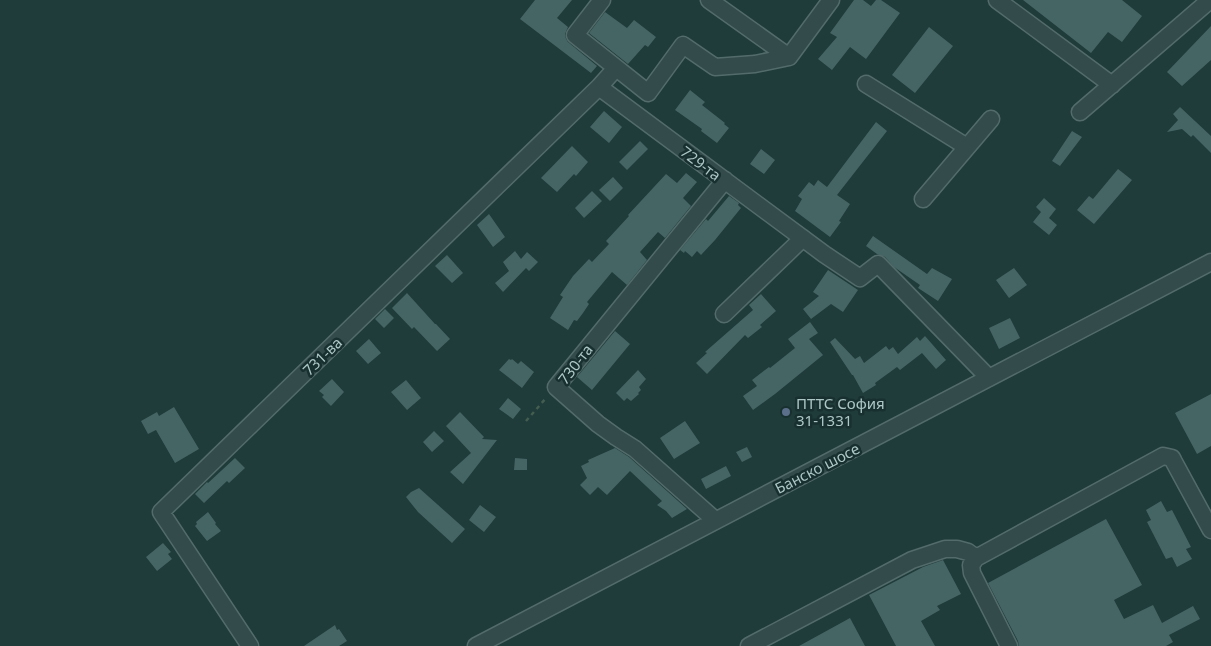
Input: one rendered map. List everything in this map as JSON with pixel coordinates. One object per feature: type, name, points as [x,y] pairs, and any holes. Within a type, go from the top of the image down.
[{"type":"street","points":[[602,0],[575,35],[648,93]]},
{"type":"street","points":[[709,0],[789,56]]},
{"type":"street","points":[[638,116],[648,93],[683,45],[715,67],[755,64],[789,56],[831,0]]},
{"type":"street","points":[[997,0],[1112,85]]},
{"type":"street","points":[[1080,112],[1210,0]]},
{"type":"street","points":[[599,87],[616,68]]},
{"type":"street","points":[[866,84],[967,147]]},
{"type":"street","name":"729-та","points":[[599,87],[860,278],[878,264],[989,378]]},
{"type":"street","name":"731-ва","points":[[250,646],[161,512],[599,87]]},
{"type":"street","points":[[923,198],[991,119]]},
{"type":"street","name":"730-та","points":[[716,520],[635,448],[616,438],[556,387],[725,180]]},
{"type":"street","points":[[724,314],[803,238]]},
{"type":"street","name":"Банско шосе","points":[[476,646],[1211,262]]},
{"type":"street","points":[[1009,646],[972,573],[971,565],[976,558],[1163,456],[1172,458],[1211,530]]},
{"type":"street","points":[[749,646],[912,560],[945,548],[968,552],[976,558]]},
{"type":"path","points":[[526,421],[556,387]]},
{"type":"building","points":[[535,0],[572,0],[557,18],[568,27],[565,34],[568,42],[597,66],[591,73],[520,19]]},
{"type":"building","points":[[854,0],[863,0],[871,6],[876,0],[881,0],[900,13],[866,59],[850,47],[832,70],[818,59],[837,37],[830,33]]},
{"type":"building","points":[[1023,0],[1122,0],[1142,16],[1122,42],[1108,32],[1091,53]]},
{"type":"building","points":[[605,12],[627,28],[634,20],[656,37],[648,47],[645,45],[628,64],[589,33]]},
{"type":"building","points":[[1211,26],[1211,60],[1182,86],[1167,72]]},
{"type":"building","points":[[929,27],[953,46],[915,93],[892,75]]},
{"type":"building","points":[[690,90],[705,102],[702,105],[729,128],[717,143],[701,131],[702,129],[675,110]]},
{"type":"building","points":[[1180,107],[1211,136],[1211,153],[1193,135],[1191,137],[1182,129],[1167,132],[1178,120],[1173,114]]},
{"type":"building","points":[[604,111],[622,127],[609,143],[590,127]]},
{"type":"building","points":[[876,122],[887,131],[837,195],[850,204],[839,221],[841,222],[830,237],[795,211],[802,199],[798,196],[809,182],[814,186],[818,180],[827,187]]},
{"type":"building","points":[[1072,131],[1082,137],[1060,166],[1052,161]]},
{"type":"building","points":[[640,141],[648,149],[627,170],[619,162]]},
{"type":"building","points":[[572,146],[588,162],[576,176],[574,174],[557,192],[541,178]]},
{"type":"building","points":[[761,149],[775,160],[764,174],[750,164]]},
{"type":"building","points":[[1118,169],[1132,180],[1094,224],[1077,210],[1089,196],[1093,199]]},
{"type":"building","points":[[686,173],[697,182],[683,198],[691,206],[665,238],[658,232],[640,252],[647,260],[627,285],[612,272],[587,302],[589,304],[583,313],[577,321],[574,320],[568,330],[550,318],[563,297],[560,295],[573,276],[589,259],[592,262],[609,244],[606,241],[666,174],[677,183]]},
{"type":"building","points":[[613,177],[623,188],[610,201],[599,190]]},
{"type":"building","points":[[592,191],[602,201],[584,218],[575,208]]},
{"type":"building","points":[[729,196],[739,203],[738,205],[741,208],[715,240],[701,255],[697,251],[692,257],[685,251],[684,253],[680,250],[706,219],[708,221]]},
{"type":"building","points":[[1044,198],[1056,209],[1049,218],[1057,225],[1049,235],[1033,222],[1041,212],[1036,207]]},
{"type":"building","points":[[489,214],[505,237],[493,247],[477,225]]},
{"type":"building","points":[[873,236],[927,274],[932,268],[952,279],[938,301],[918,288],[920,285],[894,267],[885,257],[866,246]]},
{"type":"building","points":[[515,251],[521,259],[527,252],[538,262],[529,271],[526,268],[503,292],[495,283],[509,271],[503,262]]},
{"type":"building","points":[[447,255],[463,273],[452,283],[435,266]]},
{"type":"building","points":[[1014,268],[1027,285],[1009,298],[996,280]]},
{"type":"building","points":[[828,270],[858,290],[843,312],[831,304],[811,319],[803,309],[819,296],[813,292]]},
{"type":"building","points":[[407,293],[450,339],[437,351],[392,308]]},
{"type":"building","points":[[761,294],[776,311],[760,325],[762,327],[748,338],[745,335],[707,374],[696,363],[707,353],[705,352],[753,310],[749,305]]},
{"type":"building","points":[[385,309],[394,318],[384,328],[375,319]]},
{"type":"building","points":[[1010,318],[1020,338],[999,349],[989,328]]},
{"type":"building","points":[[810,322],[818,333],[809,339],[823,355],[753,410],[743,396],[757,386],[752,380],[795,348],[788,339]]},
{"type":"building","points":[[615,331],[630,344],[592,390],[577,377]]},
{"type":"building","points":[[925,336],[946,360],[936,369],[922,353],[900,370],[897,367],[875,383],[876,385],[863,393],[830,342],[835,338],[855,359],[860,356],[864,363],[886,346],[889,350],[893,347],[898,354],[917,337],[920,341]]},
{"type":"building","points":[[369,339],[381,353],[368,364],[356,351]]},
{"type":"building","points":[[509,359],[518,364],[521,361],[534,372],[522,388],[499,370]]},
{"type":"building","points":[[638,370],[646,379],[639,387],[641,390],[639,394],[631,401],[627,398],[624,401],[616,393]]},
{"type":"building","points":[[332,379],[344,392],[331,406],[319,391]]},
{"type":"building","points":[[406,380],[421,398],[407,410],[391,392]]},
{"type":"building","points":[[1211,394],[1211,446],[1197,454],[1175,413]]},
{"type":"building","points":[[508,398],[521,409],[513,419],[499,409]]},
{"type":"building","points":[[174,407],[199,449],[175,463],[156,430],[148,434],[141,421],[157,412],[159,416]]},
{"type":"building","points":[[460,412],[484,437],[482,439],[497,440],[463,484],[450,472],[471,453],[446,426]]},
{"type":"building","points":[[685,421],[700,443],[674,459],[660,438]]},
{"type":"building","points":[[434,431],[444,441],[432,452],[423,442]]},
{"type":"building","points":[[747,447],[752,457],[742,462],[736,452]]},
{"type":"building","points":[[615,448],[629,457],[687,509],[672,518],[657,505],[662,501],[630,471],[607,495],[598,487],[590,495],[580,485],[587,478],[581,466],[589,462],[588,460]]},
{"type":"building","points":[[235,458],[245,468],[229,483],[227,481],[204,503],[195,494]]},
{"type":"building","points":[[515,458],[527,459],[527,470],[514,470]]},
{"type":"building","points":[[726,466],[731,476],[706,489],[701,479]]},
{"type":"building","points":[[419,488],[465,529],[452,543],[418,512],[406,497]]},
{"type":"building","points":[[1161,501],[1167,512],[1172,510],[1191,547],[1186,549],[1192,559],[1177,567],[1172,557],[1166,559],[1147,522],[1151,520],[1146,510]]},
{"type":"building","points":[[480,505],[496,517],[484,532],[469,520]]},
{"type":"building","points":[[208,512],[221,531],[207,541],[195,526],[196,522]]},
{"type":"building","points":[[1106,519],[1142,585],[1114,600],[1124,619],[1153,605],[1162,623],[1193,606],[1200,619],[1169,635],[1173,642],[1166,646],[1019,646],[988,583]]},
{"type":"building","points":[[163,543],[171,552],[168,554],[172,559],[157,571],[146,557]]},
{"type":"building","points":[[943,560],[961,594],[937,606],[940,610],[921,621],[935,646],[896,646],[869,595],[923,567]]},
{"type":"building","points":[[850,618],[865,646],[799,646]]},
{"type":"building","points":[[335,625],[347,641],[339,646],[304,646]]},
{"type":"place","name":"ПТТС София 31-1331","points":[[786,412]]}]
